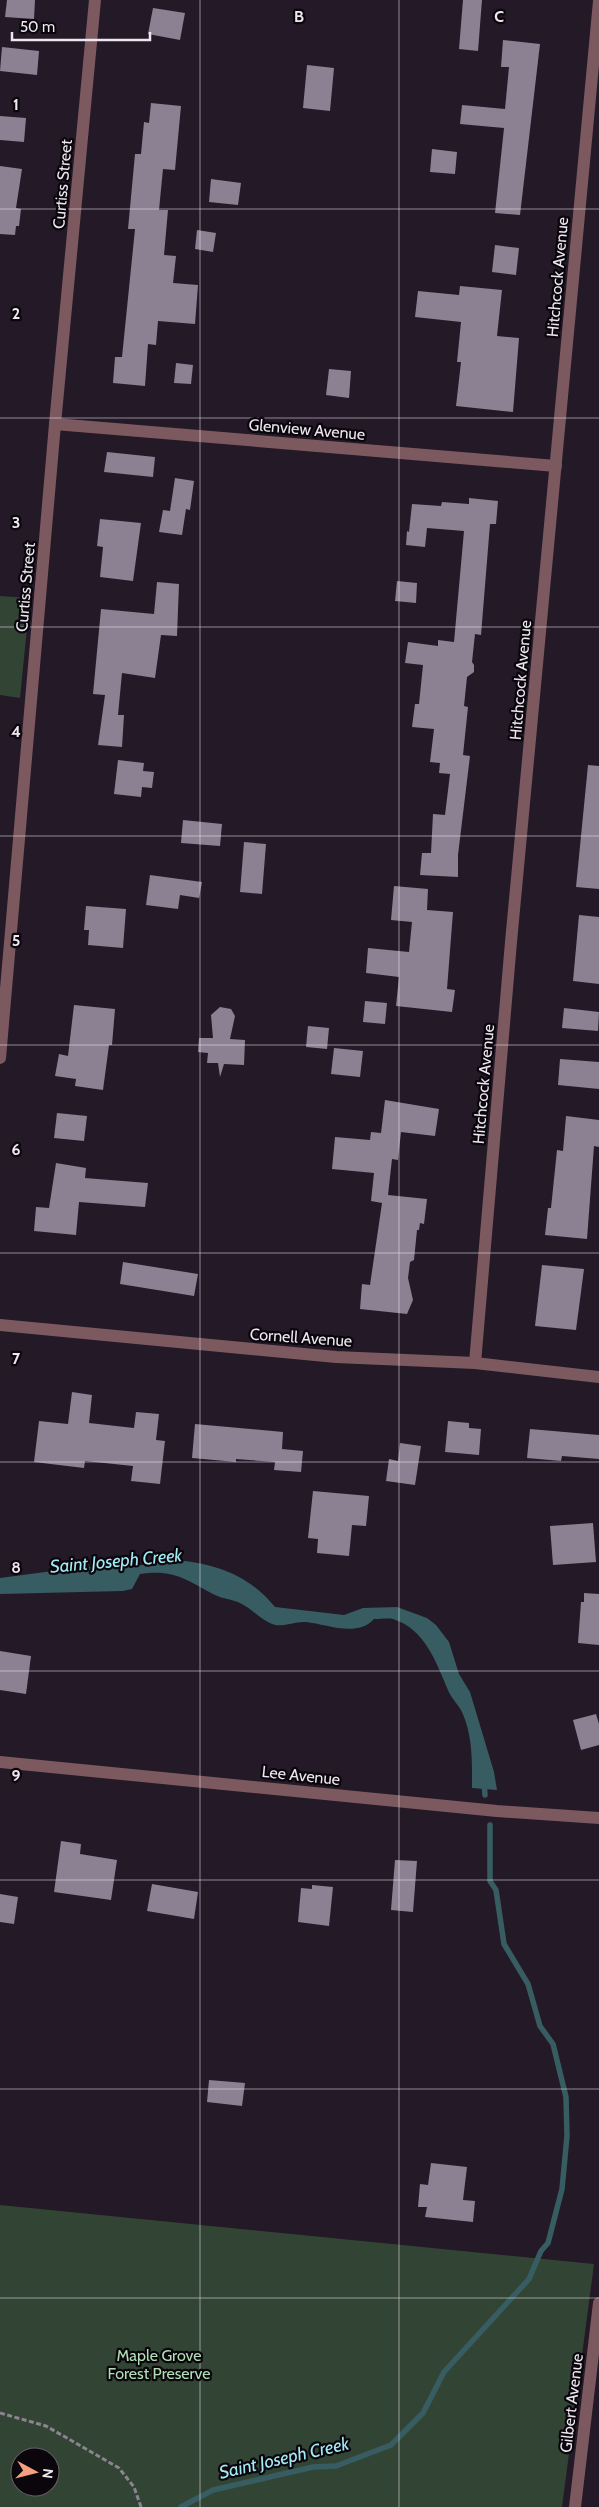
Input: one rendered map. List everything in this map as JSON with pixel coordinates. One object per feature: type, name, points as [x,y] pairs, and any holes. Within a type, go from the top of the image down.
[{"type":"street","name":"Curtiss Street","points":[[0,1058],[55,424],[96,0]]},
{"type":"street","name":"Hitchcock Avenue","points":[[475,1363],[599,1]]},
{"type":"street","name":"Glenview Avenue","points":[[55,424],[556,466]]},
{"type":"street","name":"Cornell Avenue","points":[[0,1326],[336,1357],[475,1363],[599,1377]]},
{"type":"street","name":"Lee Avenue","points":[[0,1762],[497,1811],[599,1818]]},
{"type":"street","name":"Gilbert Avenue","points":[[575,2507],[599,2303]]},
{"type":"path","points":[[0,2413],[46,2426],[119,2468],[134,2487],[141,2507]]},
{"type":"green space","points":[[0,596],[30,598],[20,698],[0,695]]},
{"type":"green space","name":"Maple Grove Forest Preserve","points":[[0,2205],[594,2264],[562,2507],[0,2507]]},
{"type":"shaded area","points":[[173,1560],[216,1567],[229,1572],[253,1586],[275,1607],[344,1615],[363,1608],[397,1607],[427,1618],[436,1625],[449,1642],[459,1674],[470,1692],[494,1772],[497,1790],[472,1788],[470,1740],[462,1712],[449,1693],[434,1658],[421,1638],[413,1630],[393,1619],[374,1619],[367,1625],[350,1629],[306,1622],[276,1625],[264,1620],[240,1603],[218,1596],[188,1580],[162,1573],[140,1574],[132,1589],[123,1591],[0,1594],[0,1578],[83,1567],[129,1567]]},
{"type":"building","points":[[7,0],[35,0],[34,19],[5,17]]},
{"type":"building","points":[[463,0],[482,0],[478,51],[459,49]]},
{"type":"building","points":[[153,8],[185,13],[180,40],[148,34]]},
{"type":"building","points":[[503,40],[540,44],[520,215],[495,213],[504,128],[460,124],[462,105],[505,109],[509,67],[501,67]]},
{"type":"building","points":[[2,47],[39,51],[37,75],[0,71]]},
{"type":"building","points":[[307,65],[334,68],[330,111],[303,108]]},
{"type":"building","points":[[151,103],[181,106],[175,170],[163,169],[159,210],[168,210],[164,255],[176,256],[173,283],[198,285],[195,324],[158,321],[156,345],[148,344],[145,386],[113,383],[115,357],[122,357],[135,229],[128,229],[135,154],[141,154],[144,122],[149,123]]},
{"type":"building","points":[[0,116],[26,118],[24,142],[0,140]]},
{"type":"building","points":[[432,149],[457,152],[455,174],[430,172]]},
{"type":"building","points":[[0,166],[22,169],[16,208],[21,209],[19,226],[16,226],[15,235],[0,234]]},
{"type":"building","points":[[211,179],[241,183],[238,205],[209,202]]},
{"type":"building","points":[[197,230],[216,233],[213,252],[195,249]]},
{"type":"building","points":[[495,245],[519,248],[516,275],[492,272]]},
{"type":"building","points":[[460,286],[502,290],[497,336],[519,338],[513,412],[456,406],[461,362],[457,362],[461,322],[415,317],[418,291],[459,295]]},
{"type":"building","points":[[176,363],[193,365],[191,384],[174,383]]},
{"type":"building","points":[[329,369],[351,371],[349,398],[326,395]]},
{"type":"building","points":[[107,452],[155,457],[153,477],[104,472]]},
{"type":"building","points":[[175,478],[194,481],[190,510],[186,509],[182,535],[159,532],[163,510],[170,511]]},
{"type":"building","points":[[469,498],[498,501],[496,524],[490,524],[481,635],[475,634],[472,662],[474,672],[467,677],[464,706],[468,707],[463,755],[470,756],[458,855],[458,877],[420,875],[422,853],[431,853],[433,814],[445,815],[450,774],[439,773],[440,763],[430,762],[434,729],[412,727],[415,704],[419,704],[423,665],[405,663],[408,642],[438,646],[438,640],[454,642],[464,531],[427,528],[425,547],[406,545],[407,531],[409,532],[412,504],[441,506],[442,502],[469,504]]},
{"type":"building","points":[[100,519],[141,523],[133,581],[100,577],[103,547],[97,546]]},
{"type":"building","points":[[397,581],[417,583],[416,603],[395,601]]},
{"type":"building","points":[[157,582],[179,584],[177,636],[161,635],[155,678],[122,673],[118,715],[124,715],[122,747],[98,745],[105,695],[93,694],[101,609],[154,614]]},
{"type":"building","points":[[118,760],[144,763],[143,771],[154,772],[152,788],[142,787],[141,797],[114,794]]},
{"type":"building","points":[[588,765],[599,766],[599,889],[576,887]]},
{"type":"building","points":[[183,820],[222,824],[220,846],[181,843]]},
{"type":"building","points":[[244,842],[266,844],[262,894],[240,892]]},
{"type":"building","points":[[150,875],[202,882],[199,898],[180,895],[178,909],[146,905]]},
{"type":"building","points":[[394,886],[428,889],[427,910],[453,912],[447,989],[455,990],[452,1012],[396,1006],[399,977],[366,973],[368,948],[409,952],[412,922],[391,920]]},
{"type":"building","points":[[86,906],[126,909],[123,948],[88,945],[89,930],[84,930]]},
{"type":"building","points":[[579,915],[599,917],[599,984],[573,981]]},
{"type":"building","points":[[365,1001],[387,1003],[385,1024],[363,1022]]},
{"type":"building","points":[[74,1005],[115,1009],[112,1045],[109,1045],[103,1090],[75,1086],[76,1079],[55,1076],[59,1054],[68,1056]]},
{"type":"building","points":[[220,1007],[231,1009],[235,1016],[230,1039],[245,1040],[244,1065],[224,1064],[220,1077],[218,1063],[207,1063],[208,1053],[198,1052],[199,1038],[213,1038],[211,1015]]},
{"type":"building","points":[[564,1008],[599,1012],[598,1031],[562,1028]]},
{"type":"building","points":[[308,1026],[329,1028],[327,1049],[306,1047]]},
{"type":"building","points":[[334,1048],[363,1051],[360,1077],[331,1074]]},
{"type":"building","points":[[560,1059],[599,1062],[599,1089],[558,1085]]},
{"type":"building","points":[[385,1100],[439,1109],[435,1136],[401,1132],[398,1160],[392,1159],[388,1195],[427,1199],[424,1224],[420,1223],[419,1230],[417,1230],[414,1260],[410,1262],[408,1278],[413,1300],[407,1314],[360,1309],[362,1284],[370,1285],[382,1203],[371,1201],[374,1173],[332,1169],[335,1137],[370,1140],[371,1132],[381,1133]]},
{"type":"building","points":[[57,1113],[87,1116],[84,1141],[54,1138]]},
{"type":"building","points":[[566,1116],[599,1120],[599,1147],[594,1146],[587,1239],[545,1235],[548,1208],[551,1208],[557,1150],[563,1151]]},
{"type":"building","points":[[56,1163],[86,1168],[85,1178],[148,1183],[145,1207],[79,1202],[76,1235],[34,1231],[36,1207],[49,1208]]},
{"type":"building","points":[[123,1262],[198,1274],[194,1296],[120,1284]]},
{"type":"building","points":[[542,1265],[584,1269],[576,1330],[535,1326]]},
{"type":"building","points":[[72,1392],[92,1395],[89,1423],[134,1428],[136,1412],[159,1414],[156,1440],[165,1441],[160,1484],[131,1481],[133,1466],[85,1461],[84,1468],[34,1462],[39,1421],[68,1424]]},
{"type":"building","points":[[448,1421],[469,1423],[469,1428],[481,1429],[479,1455],[445,1452]]},
{"type":"building","points":[[195,1424],[283,1432],[282,1449],[303,1451],[301,1472],[274,1470],[275,1462],[236,1459],[236,1462],[192,1458]]},
{"type":"building","points":[[530,1429],[599,1435],[599,1459],[562,1456],[561,1461],[527,1458]]},
{"type":"building","points":[[400,1443],[421,1446],[415,1485],[386,1481],[389,1459],[398,1461]]},
{"type":"building","points":[[313,1491],[369,1496],[366,1526],[352,1525],[349,1556],[317,1553],[318,1539],[308,1538]]},
{"type":"building","points":[[593,1523],[596,1562],[553,1565],[550,1526]]},
{"type":"building","points":[[584,1593],[599,1594],[599,1645],[578,1643],[581,1602],[584,1602]]},
{"type":"building","points":[[0,1651],[31,1656],[26,1694],[0,1690]]},
{"type":"building","points":[[596,1714],[599,1724],[599,1745],[581,1750],[573,1720]]},
{"type":"building","points":[[61,1841],[81,1844],[80,1854],[117,1860],[111,1900],[54,1892]]},
{"type":"building","points":[[395,1860],[417,1861],[413,1912],[391,1910]]},
{"type":"building","points":[[152,1884],[198,1892],[194,1919],[147,1911]]},
{"type":"building","points":[[312,1885],[333,1887],[329,1926],[298,1922],[301,1888],[312,1889]]},
{"type":"building","points":[[0,1894],[18,1897],[14,1924],[0,1922]]},
{"type":"building","points":[[209,2080],[245,2083],[242,2106],[207,2102]]},
{"type":"building","points":[[431,2163],[467,2167],[463,2200],[475,2201],[473,2222],[425,2217],[427,2207],[418,2207],[420,2184],[428,2185]]},
{"type":"waterway","name":"Saint Joseph Creek","points":[[484,1782],[485,1795]]},
{"type":"waterway","name":"Saint Joseph Creek","points":[[181,2507],[213,2490],[313,2467],[336,2466],[391,2445],[423,2413],[444,2372],[529,2279],[541,2251],[548,2243],[562,2189],[567,2136],[566,2097],[553,2044],[540,2026],[528,1984],[504,1944],[496,1890],[490,1881],[490,1825]]}]
